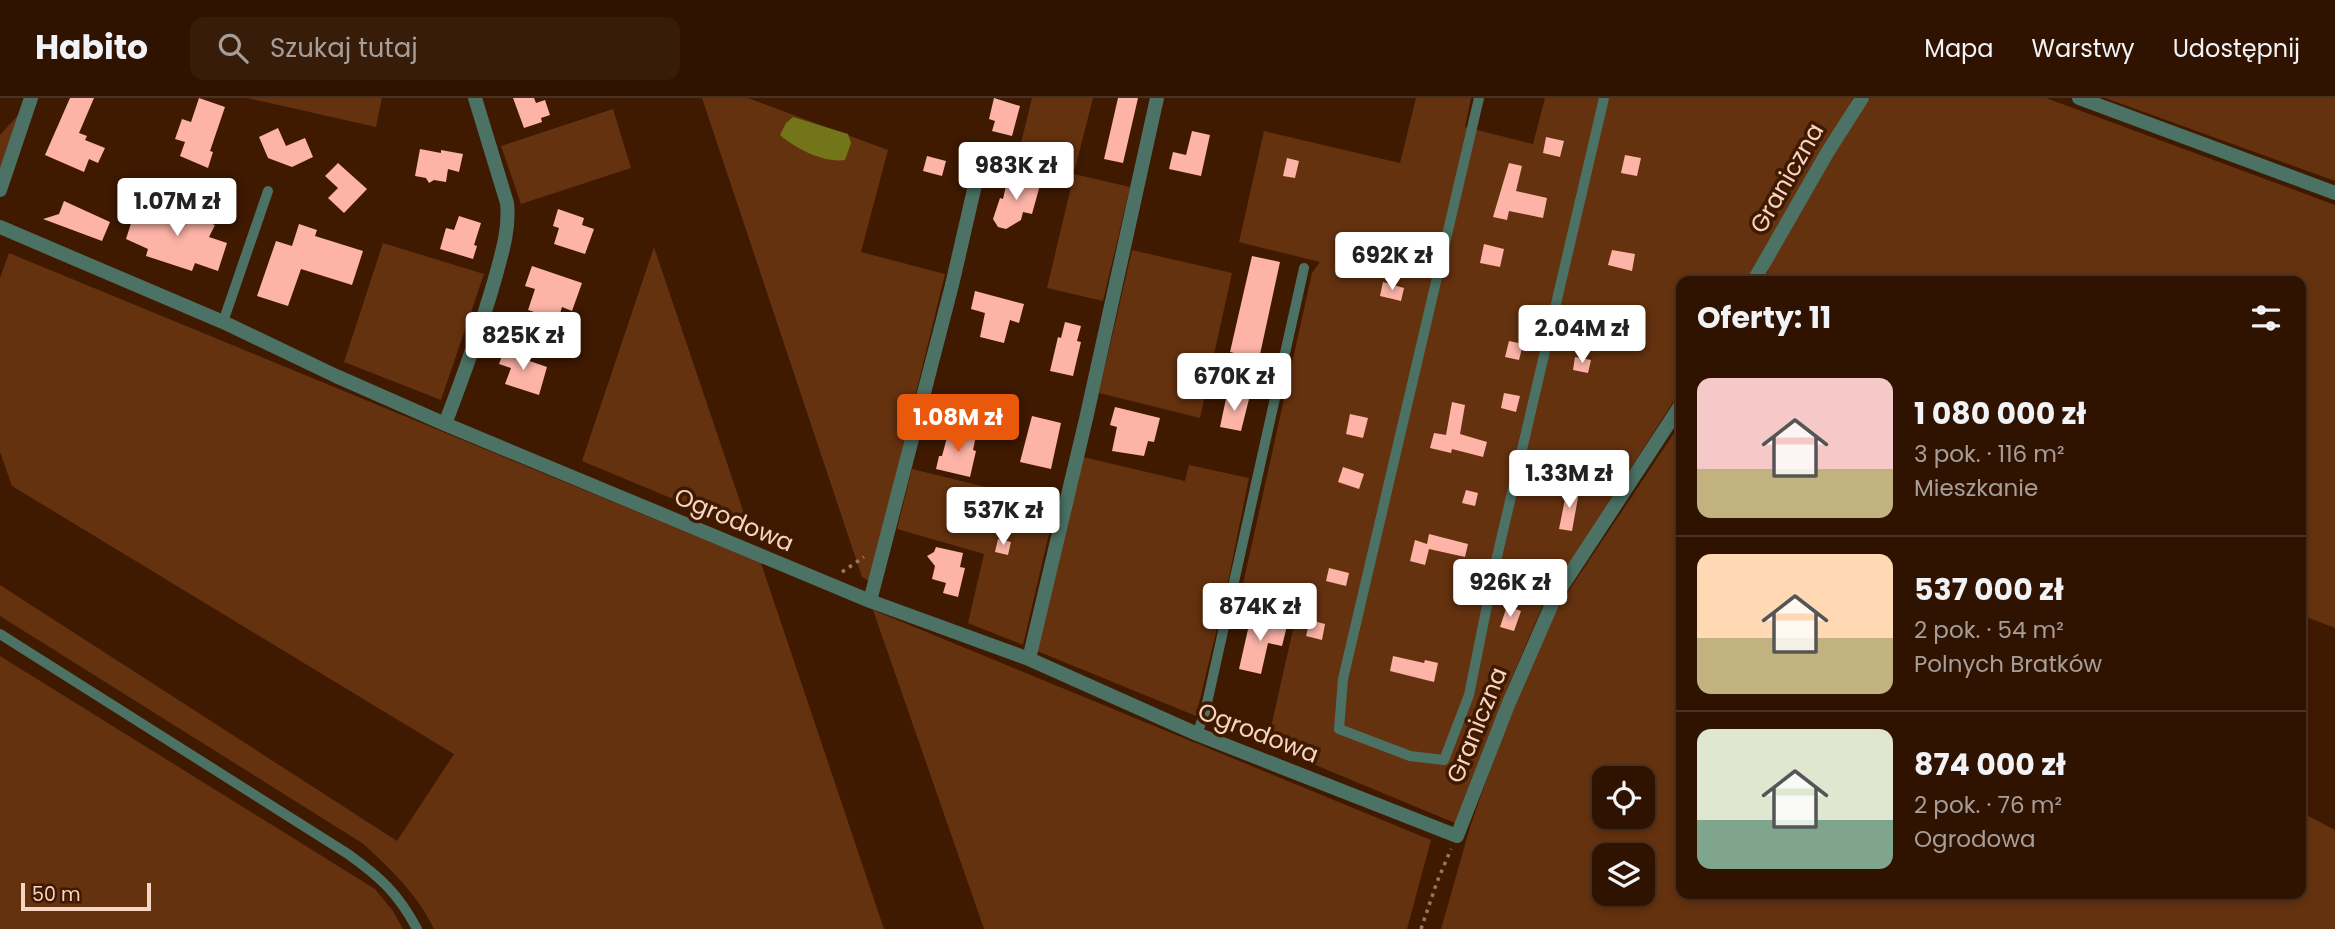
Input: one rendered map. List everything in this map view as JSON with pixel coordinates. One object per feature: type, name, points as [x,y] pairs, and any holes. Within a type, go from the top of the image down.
[{"type":"street","points":[[0,190],[32,98]]},
{"type":"street","points":[[445,424],[479,335],[502,254],[508,220],[506,203],[475,98]]},
{"type":"street","points":[[1029,659],[1086,419],[1157,98]]},
{"type":"street","name":"Graniczna","points":[[1756,276],[1862,98]]},
{"type":"street","points":[[2078,98],[2335,193]]},
{"type":"street","points":[[870,601],[952,285],[981,159]]},
{"type":"street","name":"Ogrodowa","points":[[0,227],[223,322],[445,424],[870,601],[1029,659],[1197,734],[1457,836]]},
{"type":"street","name":"Graniczna","points":[[1457,836],[1508,705],[1555,597],[1676,413]]},
{"type":"lane","points":[[1479,98],[1343,679],[1339,729],[1410,756],[1444,760],[1469,695],[1496,561],[1604,98]]},
{"type":"lane","points":[[223,322],[268,191]]},
{"type":"lane","points":[[1197,734],[1205,712],[1304,268]]},
{"type":"lane","points":[[0,634],[348,854],[384,880],[417,929]]},
{"type":"path","points":[[825,582],[854,565],[885,541]]},
{"type":"path","points":[[1421,929],[1437,881],[1457,836]]},
{"type":"shaded area","points":[[247,98],[382,98],[376,127]]},
{"type":"shaded area","points":[[702,98],[748,98],[888,150],[861,252],[945,274],[870,582],[862,577]]},
{"type":"shaded area","points":[[1032,98],[1093,98],[1075,169],[1018,155]]},
{"type":"shaded area","points":[[1416,98],[1471,98],[1465,127],[1533,144],[1545,98],[1853,98],[1751,276],[1676,276],[1676,397],[1543,605],[1455,823],[1267,745],[1296,616],[1239,602],[1312,273],[1320,262],[1239,242],[1264,131],[1400,163]]},
{"type":"shaded area","points":[[1870,98],[2046,98],[2335,205],[2335,628],[2306,617],[2306,276],[1766,276],[1796,211]]},
{"type":"shaded area","points":[[2105,98],[2335,98],[2335,181]]},
{"type":"shaded area","points":[[613,109],[631,168],[521,204],[501,146]]},
{"type":"shaded area","points":[[20,113],[0,171],[0,135]]},
{"type":"shaded area","points":[[793,117],[848,134],[851,143],[845,160],[811,154],[780,135],[786,123]]},
{"type":"shaded area","points":[[1074,174],[1130,187],[1103,301],[1047,288]]},
{"type":"shaded area","points":[[383,243],[484,274],[441,400],[344,362]]},
{"type":"shaded area","points":[[654,247],[750,531],[582,461]]},
{"type":"shaded area","points":[[1132,250],[1232,273],[1200,418],[1099,393]]},
{"type":"shaded area","points":[[9,253],[761,563],[884,929],[434,929],[420,904],[383,862],[362,843],[0,616],[0,585],[397,841],[454,754],[12,486],[0,452],[0,278]]},
{"type":"shaded area","points":[[1676,430],[1676,899],[2306,899],[2306,815],[2335,830],[2335,929],[1441,929],[1470,827],[1511,710],[1558,607]]},
{"type":"shaded area","points":[[1083,457],[1185,481],[1189,465],[1249,478],[1227,587],[1196,716],[1037,651]]},
{"type":"shaded area","points":[[912,469],[1056,504],[1023,645],[968,623],[984,554],[897,529]]},
{"type":"shaded area","points":[[873,610],[1431,840],[1407,929],[984,929]]},
{"type":"shaded area","points":[[0,656],[375,889],[393,911],[403,929],[0,929]]},
{"type":"building","points":[[70,98],[94,98],[79,133],[87,136],[85,140],[105,148],[98,163],[89,159],[84,172],[45,155]]},
{"type":"building","points":[[199,98],[225,107],[210,151],[213,152],[208,168],[180,156],[185,142],[175,139],[182,119],[191,122]]},
{"type":"building","points":[[513,98],[534,98],[536,103],[545,100],[550,115],[541,118],[542,122],[524,128]]},
{"type":"building","points":[[994,98],[1020,106],[1012,136],[992,131],[995,121],[989,119]]},
{"type":"building","points":[[1118,98],[1138,98],[1123,163],[1104,159]]},
{"type":"building","points":[[278,128],[286,146],[305,138],[313,157],[292,167],[268,158],[259,137]]},
{"type":"building","points":[[1192,131],[1210,135],[1201,176],[1169,169],[1173,152],[1186,155]]},
{"type":"building","points":[[1546,137],[1564,141],[1560,157],[1543,153]]},
{"type":"building","points":[[420,149],[463,154],[459,172],[448,169],[446,182],[434,180],[429,183],[426,178],[415,176]]},
{"type":"building","points":[[1625,155],[1641,158],[1637,176],[1621,173]]},
{"type":"building","points":[[927,156],[946,161],[942,176],[923,171]]},
{"type":"building","points":[[1287,158],[1299,161],[1295,178],[1283,176]]},
{"type":"building","points":[[338,163],[367,189],[344,213],[328,198],[338,188],[325,176]]},
{"type":"building","points":[[1509,163],[1522,166],[1516,191],[1547,198],[1543,218],[1509,211],[1507,220],[1493,217]]},
{"type":"building","points":[[1008,177],[1040,185],[1032,214],[1023,212],[1021,220],[1006,229],[998,227],[993,219],[1000,198],[1003,199]]},
{"type":"building","points":[[165,196],[179,201],[176,212],[215,225],[209,237],[227,243],[218,271],[195,263],[192,271],[146,256],[148,249],[126,239],[135,211],[152,217],[156,204],[162,206]]},
{"type":"building","points":[[64,201],[110,222],[102,241],[43,219],[59,214]]},
{"type":"building","points":[[558,209],[584,218],[582,225],[594,229],[585,254],[554,244],[559,228],[553,226]]},
{"type":"building","points":[[459,216],[481,223],[473,259],[440,249],[446,228],[454,230]]},
{"type":"building","points":[[299,224],[317,230],[315,236],[363,251],[352,285],[301,269],[288,306],[257,296],[276,241],[292,246]]},
{"type":"building","points":[[1484,244],[1504,249],[1500,267],[1480,263]]},
{"type":"building","points":[[1612,250],[1635,254],[1632,271],[1608,265]]},
{"type":"building","points":[[1252,256],[1280,262],[1259,359],[1230,352]]},
{"type":"building","points":[[532,266],[582,283],[572,311],[562,307],[558,320],[528,310],[535,289],[525,286]]},
{"type":"building","points":[[1383,282],[1404,288],[1401,301],[1380,296]]},
{"type":"building","points":[[975,291],[1024,304],[1019,323],[1010,320],[1004,343],[980,337],[985,313],[971,309]]},
{"type":"building","points":[[1586,305],[1602,309],[1599,321],[1584,318]]},
{"type":"building","points":[[1065,322],[1081,326],[1077,341],[1081,342],[1073,376],[1050,371],[1058,337],[1061,338]]},
{"type":"building","points":[[1509,341],[1523,344],[1519,360],[1505,357]]},
{"type":"building","points":[[505,348],[525,355],[524,359],[547,367],[539,395],[505,384],[511,368],[499,364]]},
{"type":"building","points":[[1575,357],[1591,360],[1588,373],[1573,370]]},
{"type":"building","points":[[1504,393],[1520,396],[1516,412],[1501,408]]},
{"type":"building","points":[[1227,394],[1249,399],[1241,431],[1220,427]]},
{"type":"building","points":[[1452,402],[1465,405],[1460,434],[1487,442],[1483,457],[1452,449],[1451,453],[1430,448],[1434,433],[1446,435]]},
{"type":"building","points":[[1115,407],[1160,418],[1154,442],[1148,441],[1144,456],[1112,451],[1117,427],[1110,425]]},
{"type":"building","points":[[1350,414],[1368,418],[1363,438],[1346,434]]},
{"type":"building","points":[[1032,416],[1061,423],[1051,469],[1020,462]]},
{"type":"building","points":[[949,430],[976,436],[973,450],[976,451],[970,477],[936,469]]},
{"type":"building","points":[[1343,467],[1364,474],[1359,489],[1338,482]]},
{"type":"building","points":[[1567,489],[1579,492],[1572,531],[1559,529]]},
{"type":"building","points":[[1466,490],[1478,493],[1475,506],[1462,503]]},
{"type":"building","points":[[1429,534],[1468,544],[1465,557],[1429,549],[1425,565],[1410,561],[1415,540],[1427,544]]},
{"type":"building","points":[[998,539],[1011,542],[1008,555],[995,552]]},
{"type":"building","points":[[936,547],[963,553],[960,567],[965,568],[958,597],[943,593],[946,583],[932,579],[935,566],[927,556],[934,552]]},
{"type":"building","points":[[1329,568],[1349,573],[1346,586],[1326,581]]},
{"type":"building","points":[[1507,606],[1521,611],[1514,631],[1500,627]]},
{"type":"building","points":[[1251,616],[1287,626],[1282,646],[1268,643],[1261,674],[1239,669]]},
{"type":"building","points":[[1310,620],[1325,624],[1322,640],[1306,636]]},
{"type":"building","points":[[1393,656],[1424,663],[1425,660],[1438,663],[1434,682],[1390,671]]}]
